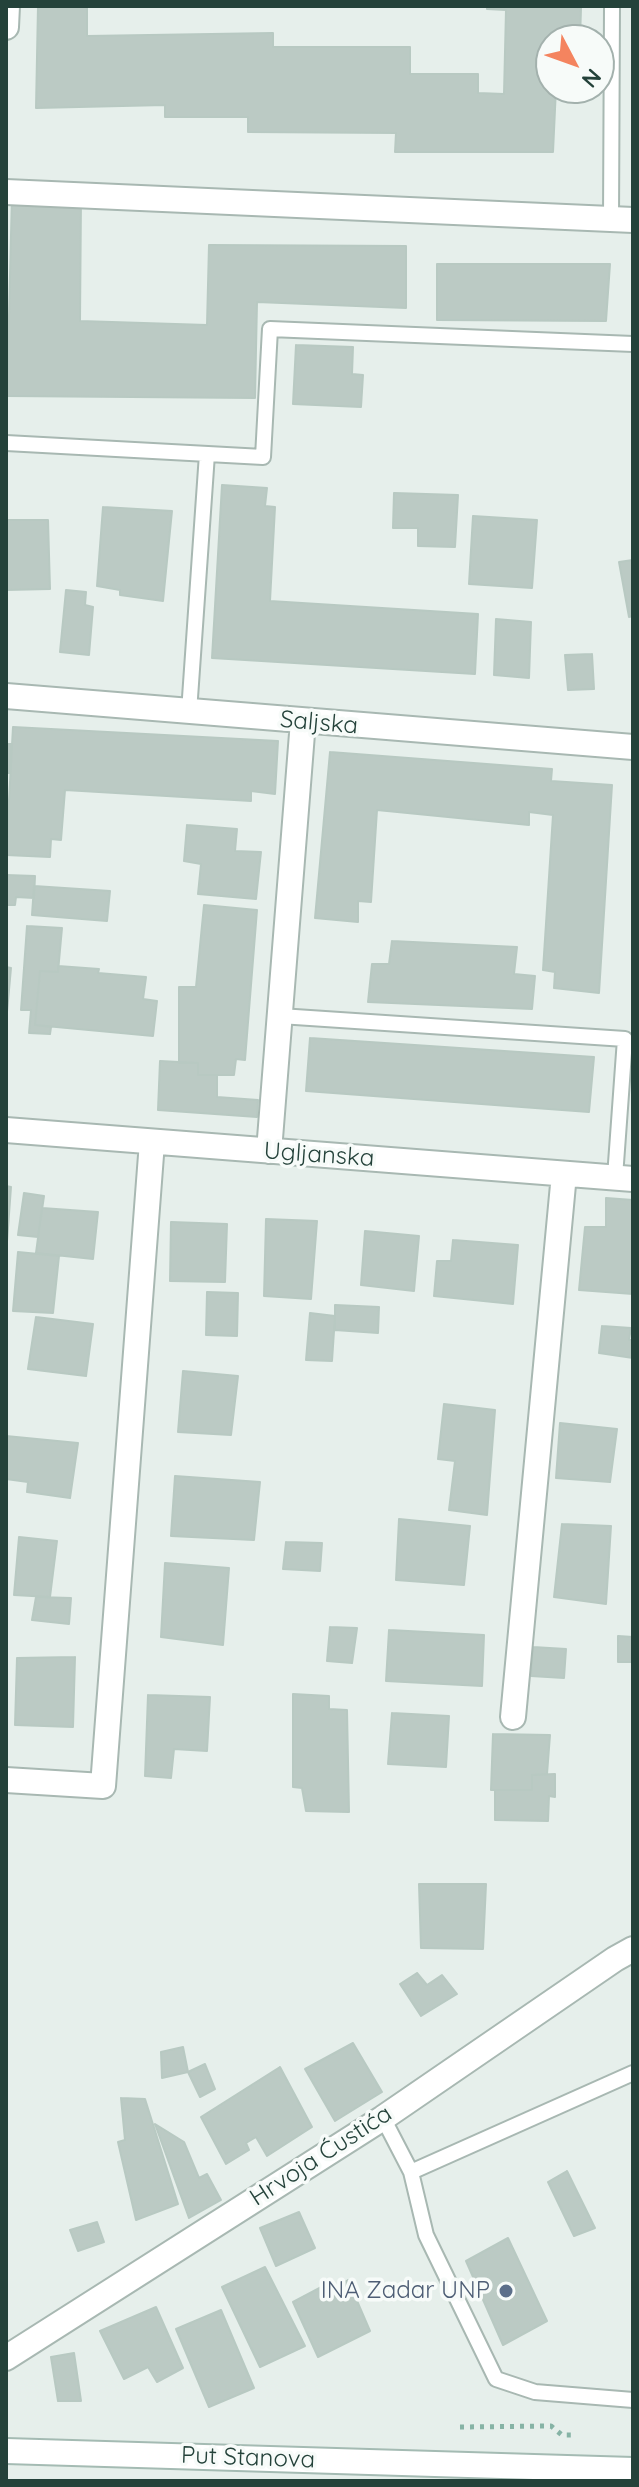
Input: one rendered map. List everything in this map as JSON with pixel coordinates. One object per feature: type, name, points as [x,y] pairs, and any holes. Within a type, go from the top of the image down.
[{"type":"street","points":[[6,27],[7,6]]},
{"type":"street","points":[[6,192],[622,219]]},
{"type":"street","name":"Saljska","points":[[6,696],[633,747]]},
{"type":"street","points":[[269,1151],[303,721]]},
{"type":"street","name":"Ugljanska","points":[[6,1130],[624,1178]]},
{"type":"street","points":[[6,1780],[103,1786],[152,1142]]},
{"type":"street","points":[[513,1717],[564,1174]]},
{"type":"street","name":"Hrvoja Ćustića","points":[[6,2358],[383,2118],[633,1949]]},
{"type":"street","name":"Put Stanova","points":[[6,2451],[633,2470]]},
{"type":"street","points":[[550,2466],[590,2481]]},
{"type":"lane","points":[[612,6],[622,219]]},
{"type":"lane","points":[[6,443],[263,457],[270,329],[633,344]]},
{"type":"lane","points":[[189,712],[207,454]]},
{"type":"lane","points":[[280,1016],[625,1039],[624,1178]]},
{"type":"lane","points":[[411,2172],[633,2073]]},
{"type":"lane","points":[[383,2118],[411,2172],[426,2235],[496,2379],[535,2392],[633,2400]]},
{"type":"path","points":[[460,2427],[551,2426],[562,2435],[577,2436]]},
{"type":"building","points":[[38,6],[87,6],[87,36],[273,33],[273,47],[410,47],[410,74],[478,74],[478,93],[504,94],[506,10],[487,9],[487,6],[581,8],[580,24],[535,24],[535,104],[555,104],[553,152],[395,152],[396,133],[248,132],[248,117],[165,117],[165,105],[36,108]]},
{"type":"building","points":[[12,195],[81,197],[80,321],[207,325],[209,245],[406,246],[406,308],[257,302],[255,398],[7,396]]},
{"type":"building","points":[[437,264],[610,264],[606,321],[437,320]]},
{"type":"building","points":[[296,345],[353,347],[352,374],[363,375],[361,407],[293,404]]},
{"type":"building","points":[[222,485],[267,488],[265,506],[275,507],[270,601],[478,614],[475,674],[212,658]]},
{"type":"building","points":[[394,493],[458,495],[455,547],[418,546],[418,528],[393,528]]},
{"type":"building","points":[[103,507],[172,511],[163,601],[120,595],[120,590],[97,586]]},
{"type":"building","points":[[473,516],[537,520],[532,588],[469,584]]},
{"type":"building","points":[[6,520],[48,520],[50,589],[6,590]]},
{"type":"building","points":[[633,560],[633,616],[629,617],[619,562]]},
{"type":"building","points":[[66,590],[86,592],[85,605],[93,607],[89,655],[60,652]]},
{"type":"building","points":[[496,619],[531,622],[529,678],[494,675]]},
{"type":"building","points":[[592,654],[594,689],[568,690],[565,655]]},
{"type":"building","points":[[13,727],[278,741],[275,794],[251,791],[251,801],[65,790],[61,840],[51,839],[50,857],[6,855]]},
{"type":"building","points":[[6,744],[11,744],[10,773],[6,773]]},
{"type":"building","points":[[330,752],[552,769],[551,781],[612,785],[599,993],[554,988],[555,972],[543,970],[553,815],[529,812],[529,825],[377,810],[371,902],[358,901],[358,922],[315,918]]},
{"type":"building","points":[[187,825],[237,829],[235,851],[261,852],[256,899],[198,894],[201,864],[184,861]]},
{"type":"building","points":[[6,875],[35,876],[34,898],[16,897],[15,905],[6,905]]},
{"type":"building","points":[[34,886],[110,891],[107,921],[32,915]]},
{"type":"building","points":[[204,905],[257,910],[245,1060],[236,1059],[234,1075],[198,1075],[198,1063],[179,1063],[179,987],[196,987]]},
{"type":"building","points":[[27,926],[62,928],[58,972],[40,971],[35,1025],[51,1027],[50,1034],[29,1033],[31,1010],[21,1010]]},
{"type":"building","points":[[392,941],[517,947],[514,974],[535,976],[532,1009],[368,1002],[372,964],[389,964]]},
{"type":"building","points":[[58,966],[146,977],[143,999],[157,1001],[153,1036],[35,1025],[40,971],[58,972]]},
{"type":"building","points":[[6,967],[11,968],[6,1023]]},
{"type":"building","points":[[310,1038],[594,1057],[589,1112],[306,1091]]},
{"type":"building","points":[[160,1061],[198,1063],[198,1075],[217,1075],[217,1097],[258,1100],[257,1117],[158,1110]]},
{"type":"building","points":[[6,1186],[11,1187],[6,1255]]},
{"type":"building","points":[[24,1193],[44,1196],[38,1237],[18,1235]]},
{"type":"building","points":[[606,1198],[633,1200],[633,1294],[579,1290],[585,1227],[606,1227]]},
{"type":"building","points":[[42,1208],[98,1212],[93,1259],[36,1253]]},
{"type":"building","points":[[266,1219],[317,1221],[311,1299],[264,1296]]},
{"type":"building","points":[[171,1222],[227,1224],[225,1282],[170,1281]]},
{"type":"building","points":[[365,1231],[419,1236],[414,1291],[361,1285]]},
{"type":"building","points":[[453,1240],[518,1245],[513,1304],[434,1296],[437,1261],[451,1261]]},
{"type":"building","points":[[18,1252],[59,1256],[53,1313],[13,1311]]},
{"type":"building","points":[[207,1292],[238,1293],[237,1336],[206,1335]]},
{"type":"building","points":[[335,1305],[379,1307],[378,1333],[335,1330]]},
{"type":"building","points":[[310,1313],[335,1316],[332,1361],[306,1360]]},
{"type":"building","points":[[36,1317],[93,1324],[86,1376],[28,1369]]},
{"type":"building","points":[[602,1326],[631,1328],[629,1340],[633,1340],[633,1358],[599,1353]]},
{"type":"building","points":[[183,1371],[238,1376],[231,1435],[178,1432]]},
{"type":"building","points":[[444,1404],[495,1410],[487,1515],[449,1510],[455,1461],[438,1459]]},
{"type":"building","points":[[560,1423],[617,1429],[610,1482],[556,1478]]},
{"type":"building","points":[[6,1436],[78,1443],[70,1498],[27,1492],[28,1482],[6,1479]]},
{"type":"building","points":[[175,1476],[260,1482],[254,1540],[171,1536]]},
{"type":"building","points":[[399,1519],[470,1526],[464,1585],[396,1580]]},
{"type":"building","points":[[562,1524],[611,1526],[606,1604],[554,1597]]},
{"type":"building","points":[[19,1537],[57,1541],[50,1597],[14,1595]]},
{"type":"building","points":[[286,1542],[322,1543],[320,1571],[283,1569]]},
{"type":"building","points":[[165,1563],[229,1568],[223,1645],[161,1637]]},
{"type":"building","points":[[36,1597],[71,1598],[69,1624],[32,1620]]},
{"type":"building","points":[[330,1627],[357,1628],[352,1663],[327,1661]]},
{"type":"building","points":[[389,1630],[484,1635],[482,1686],[386,1681]]},
{"type":"building","points":[[618,1636],[633,1637],[633,1662],[618,1662]]},
{"type":"building","points":[[533,1647],[566,1649],[564,1678],[531,1676]]},
{"type":"building","points":[[75,1657],[73,1727],[15,1725],[17,1658]]},
{"type":"building","points":[[293,1694],[329,1696],[329,1709],[347,1710],[349,1812],[306,1811],[302,1788],[293,1787]]},
{"type":"building","points":[[148,1695],[210,1697],[207,1751],[174,1749],[171,1778],[145,1776]]},
{"type":"building","points":[[392,1713],[449,1716],[446,1767],[388,1764]]},
{"type":"building","points":[[493,1734],[550,1735],[547,1774],[532,1775],[532,1790],[491,1790]]},
{"type":"building","points":[[555,1774],[555,1797],[549,1796],[548,1821],[495,1820],[495,1790],[532,1790],[532,1775]]},
{"type":"building","points":[[419,1884],[486,1884],[483,1949],[421,1948]]},
{"type":"building","points":[[417,1973],[427,1985],[442,1975],[457,1994],[421,2016],[400,1984]]},
{"type":"building","points":[[353,2043],[382,2092],[335,2121],[305,2069]]},
{"type":"building","points":[[183,2047],[188,2072],[162,2078],[161,2052]]},
{"type":"building","points":[[205,2064],[215,2089],[200,2097],[188,2072]]},
{"type":"building","points":[[280,2067],[312,2127],[267,2156],[256,2137],[246,2143],[249,2150],[226,2164],[201,2117]]},
{"type":"building","points":[[121,2098],[145,2099],[178,2204],[136,2220],[118,2142],[125,2140]]},
{"type":"building","points":[[155,2124],[184,2142],[199,2178],[207,2174],[221,2200],[189,2218]]},
{"type":"building","points":[[567,2171],[595,2228],[574,2236],[548,2182]]},
{"type":"building","points":[[299,2212],[315,2248],[276,2266],[260,2228]]},
{"type":"building","points":[[97,2222],[104,2242],[78,2251],[70,2230]]},
{"type":"building","name":"INA Zadar UNP","points":[[508,2238],[547,2321],[503,2345],[466,2261]]},
{"type":"building","points":[[265,2267],[305,2346],[260,2367],[222,2287]]},
{"type":"building","points":[[348,2280],[370,2331],[318,2357],[293,2302],[329,2283],[334,2289]]},
{"type":"building","points":[[156,2307],[183,2368],[157,2382],[148,2367],[124,2379],[100,2331]]},
{"type":"building","points":[[221,2310],[254,2388],[209,2407],[176,2329]]},
{"type":"building","points":[[74,2353],[81,2401],[58,2401],[51,2357]]},
{"type":"place","name":"INA Zadar UNP","points":[[506,2291]]}]
